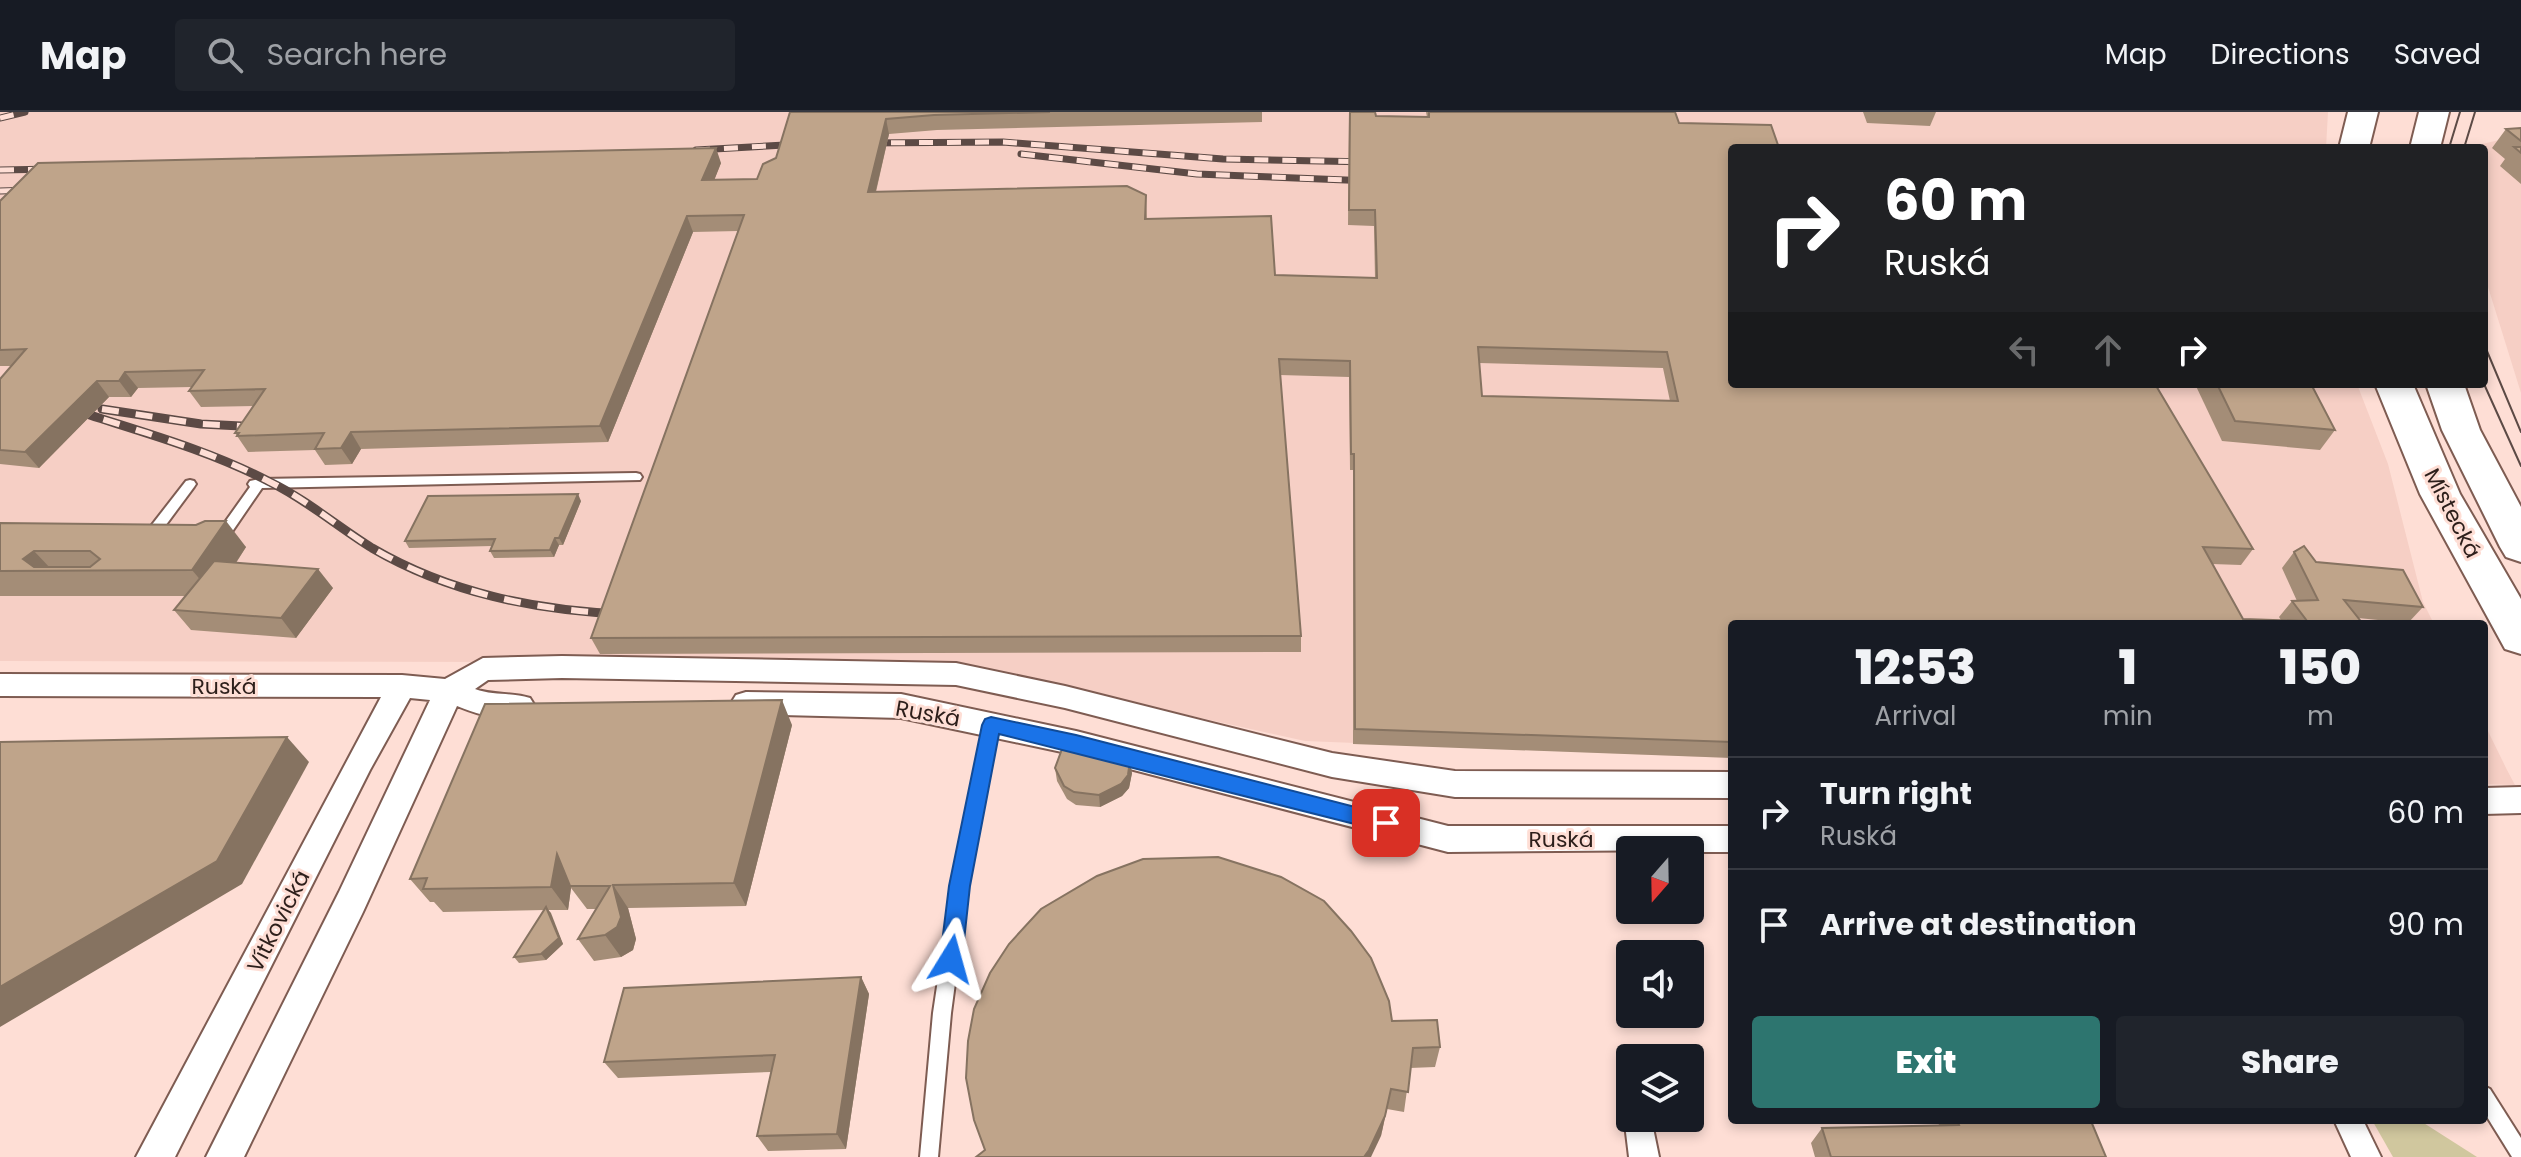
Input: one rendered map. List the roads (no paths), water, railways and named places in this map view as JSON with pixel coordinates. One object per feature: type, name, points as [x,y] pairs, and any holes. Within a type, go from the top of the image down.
[{"type":"highway","points":[[2349,112],[2353,144]]},
{"type":"highway","points":[[2355,144],[2363,112]]},
{"type":"highway","points":[[2409,144],[2413,112]]},
{"type":"highway","points":[[2426,144],[2434,112]]},
{"type":"highway","name":"Místecká","points":[[2396,388],[2440,494],[2521,637]]},
{"type":"highway","name":"Místecká","points":[[2446,388],[2461,430],[2521,547]]},
{"type":"street","name":"Ruská","points":[[449,691],[483,669],[562,667],[956,674],[1065,697],[1332,765],[1455,784],[1728,785]]},
{"type":"street","name":"Ruská","points":[[0,685],[402,686],[449,691],[491,707],[553,705]]},
{"type":"street","name":"Vítkovická","points":[[155,1157],[359,762],[402,686]]},
{"type":"street","points":[[225,1157],[364,874],[449,691]]},
{"type":"street","name":"Ruská","points":[[721,703],[901,706],[1076,743],[1448,839],[1728,839]]},
{"type":"street","points":[[2488,801],[2521,800]]},
{"type":"street","points":[[2350,1124],[2366,1157]]},
{"type":"street","points":[[1640,1132],[1644,1157]]},
{"type":"lane","points":[[203,542],[217,543],[257,484],[636,477]]},
{"type":"lane","points":[[146,542],[190,484]]},
{"type":"lane","points":[[929,1157],[942,1013],[960,886],[991,725]]},
{"type":"lane","points":[[2488,1101],[2521,1155]]},
{"type":"tram line","points":[[2450,144],[2460,112]]},
{"type":"tram line","points":[[2465,144],[2475,112]]},
{"type":"tram line","points":[[2488,354],[2521,432]]},
{"type":"tram line","points":[[2486,388],[2521,466]]},
{"type":"railway","points":[[0,118],[25,112]]},
{"type":"railway","points":[[863,143],[1003,142],[1223,159],[1371,162]]},
{"type":"railway","points":[[696,150],[803,144]]},
{"type":"railway","points":[[1021,154],[1197,174],[1371,181]]},
{"type":"railway","points":[[0,170],[56,169]]},
{"type":"railway","points":[[0,191],[34,190]]},
{"type":"railway","points":[[71,409],[172,441],[246,470],[297,497],[372,548],[431,577],[525,603],[622,614]]},
{"type":"railway","points":[[102,409],[201,424],[261,427]]}]
